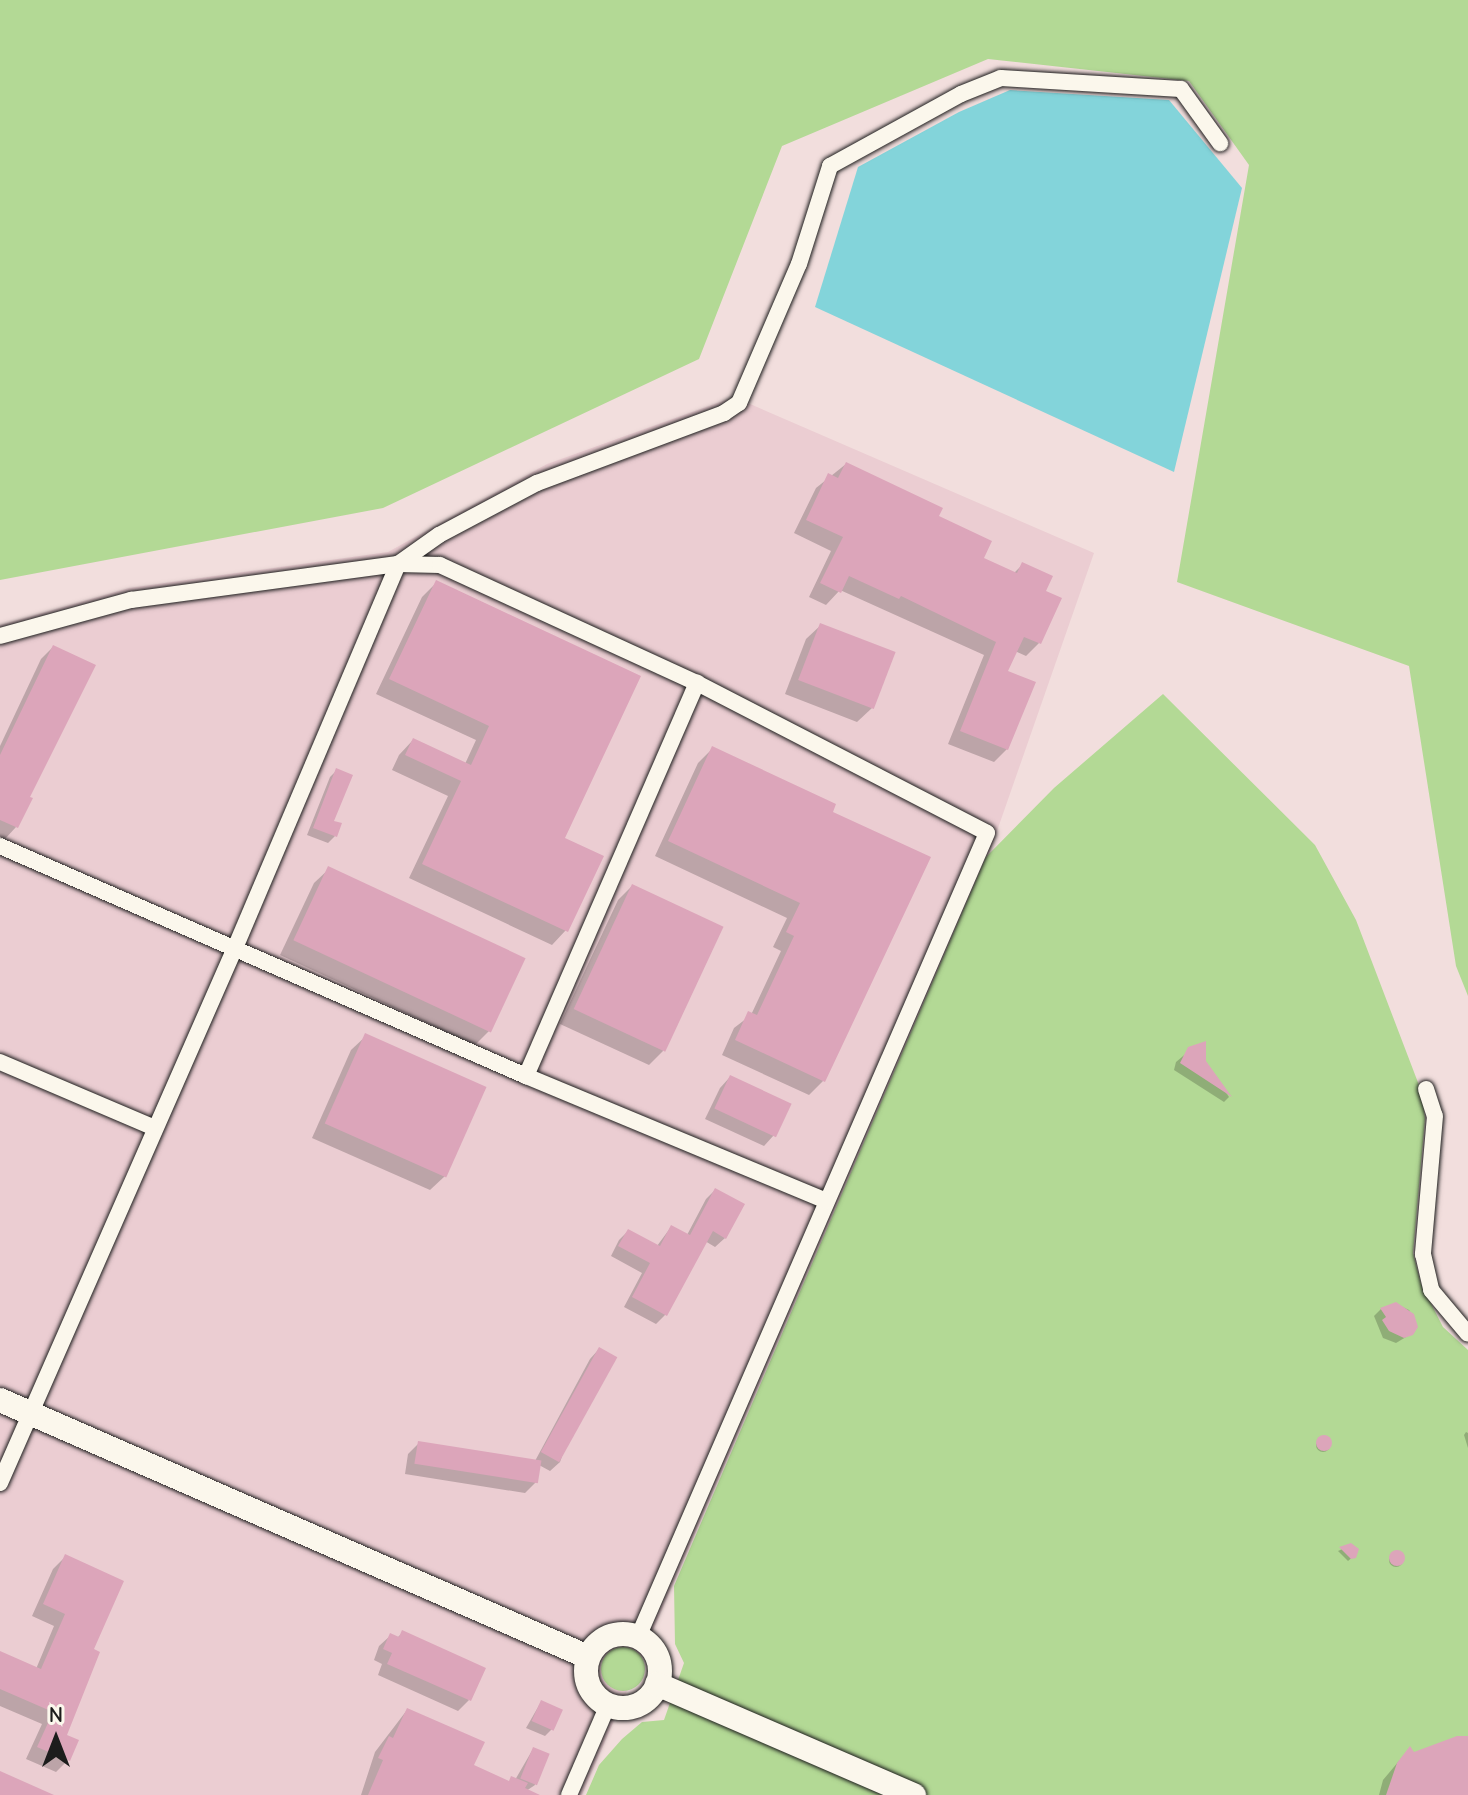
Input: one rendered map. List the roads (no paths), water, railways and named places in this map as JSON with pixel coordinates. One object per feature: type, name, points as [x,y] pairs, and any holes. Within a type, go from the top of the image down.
[{"type":"street","points":[[0,1483],[235,948],[398,564],[439,535],[537,483],[724,413],[739,403],[799,264],[830,166],[961,94],[1001,78],[1181,89],[1220,143]]},
{"type":"street","points":[[0,636],[131,600],[398,564],[440,565],[697,683],[987,833],[638,1637]]},
{"type":"street","points":[[526,1076],[697,683]]},
{"type":"street","points":[[0,846],[526,1076],[826,1201]]},
{"type":"street","points":[[0,1062],[155,1128]]},
{"type":"street","points":[[1426,1089],[1435,1116],[1423,1254],[1431,1290],[1468,1334]]},
{"type":"street","points":[[0,1400],[588,1657]]},
{"type":"street","points":[[615,1635],[638,1637],[655,1652],[659,1662],[657,1684],[651,1695],[631,1707],[608,1705],[598,1698],[587,1679],[588,1657],[604,1639],[615,1635]]},
{"type":"street","points":[[657,1684],[914,1795]]},
{"type":"street","points":[[569,1795],[608,1705]]},
{"type":"water","points":[[1010,90],[1169,100],[1242,188],[1174,472],[815,307],[858,167],[959,112]]}]
